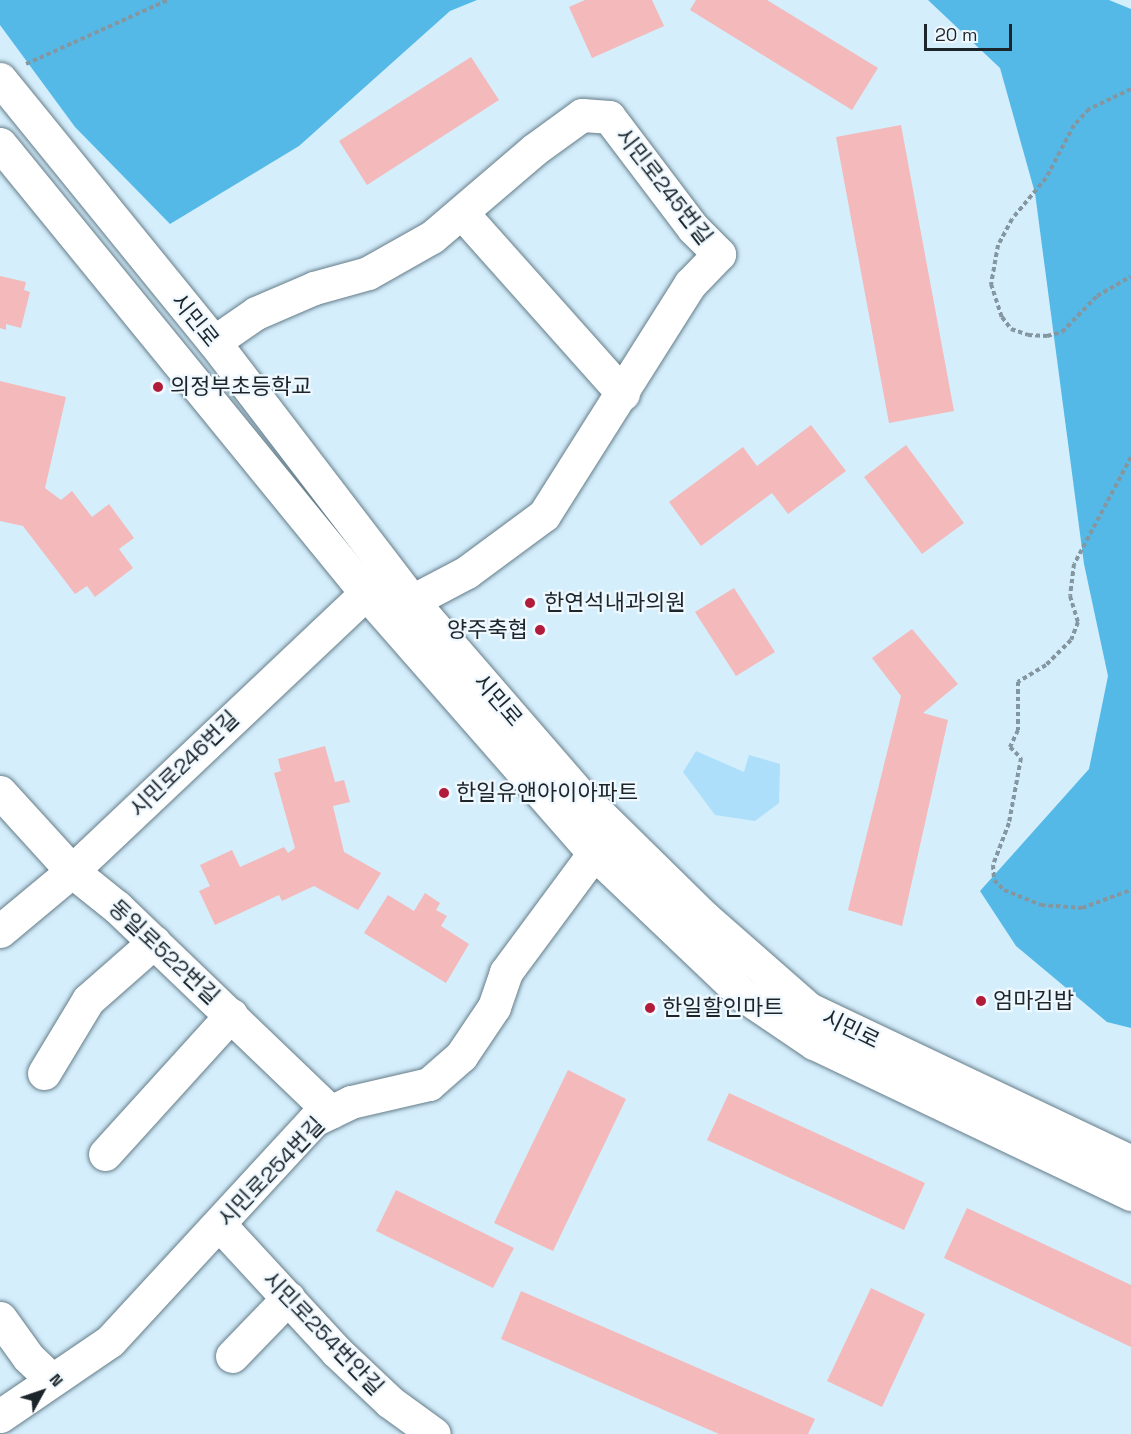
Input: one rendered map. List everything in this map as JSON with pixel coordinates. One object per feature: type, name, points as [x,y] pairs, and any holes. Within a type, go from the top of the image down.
[{"type":"street","name":"시민로","points":[[10,73],[213,342],[388,603],[703,916],[809,1009],[1131,1162]]},
{"type":"street","name":"시민로245번길","points":[[213,342],[256,313],[389,264],[462,213],[535,149],[582,115],[609,117],[693,228],[719,254],[690,284],[623,394],[544,515],[467,572],[388,603]]},
{"type":"street","name":"시민로","points":[[0,144],[388,603],[594,853],[743,995],[814,1043],[1131,1194]]},
{"type":"street","points":[[462,213],[623,394]]},
{"type":"street","name":"시민로246번길","points":[[0,931],[388,603]]},
{"type":"street","name":"동일로522번길","points":[[6,814],[34,827],[72,872],[154,942],[331,1112]]},
{"type":"street","name":"시민로254번길","points":[[0,1416],[110,1341],[314,1120],[351,1102],[429,1084],[461,1056],[494,1007],[506,972],[594,853]]},
{"type":"street","points":[[44,1072],[88,1000],[154,942]]},
{"type":"street","points":[[105,1154],[231,1015]]},
{"type":"street","name":"시민로254번안길","points":[[219,1224],[390,1402],[434,1434]]},
{"type":"street","points":[[232,1356],[288,1298]]},
{"type":"street","points":[[0,1318],[28,1357],[52,1380]]},
{"type":"path","points":[[10,73],[168,0]]},
{"type":"path","points":[[1131,89],[1089,109],[1068,134],[1046,178],[1012,219],[998,245],[991,284],[1002,317],[1011,328],[1028,335],[1047,336],[1062,332],[1097,296],[1131,276]]},
{"type":"path","points":[[1131,457],[1074,564],[1070,596],[1078,622],[1071,640],[1047,665],[1018,682],[1018,730],[1010,747],[1021,759],[1010,824],[993,865],[994,880],[1004,890],[1041,905],[1082,908],[1131,890]]},
{"type":"shaded area","points":[[0,0],[477,0],[450,11],[299,146],[170,224],[75,127],[0,25]]},
{"type":"shaded area","points":[[928,0],[1109,0],[1131,9],[1131,1028],[1107,1022],[1016,946],[980,891],[1089,769],[1108,676],[1084,564],[1035,193],[1000,68]]},
{"type":"shaded area","points":[[696,751],[744,772],[749,755],[780,764],[779,803],[755,821],[715,815],[683,772]]},
{"type":"building","points":[[585,0],[652,0],[664,26],[592,58],[569,7]]},
{"type":"building","points":[[696,0],[767,0],[878,68],[852,110],[690,10]]},
{"type":"building","points":[[471,57],[499,100],[367,185],[339,141]]},
{"type":"building","points":[[901,125],[954,411],[889,423],[836,137]]},
{"type":"building","points":[[0,276],[26,282],[24,290],[30,292],[21,328],[6,324],[6,330],[0,328]]},
{"type":"building","points":[[0,381],[66,397],[45,488],[61,500],[72,491],[92,517],[109,504],[134,538],[119,549],[133,568],[95,597],[87,586],[75,594],[23,526],[0,521]]},
{"type":"building","points":[[811,425],[846,471],[788,514],[772,493],[701,546],[669,502],[743,447],[757,466]]},
{"type":"building","points":[[906,445],[964,523],[922,554],[864,477]]},
{"type":"building","points":[[734,588],[775,652],[736,676],[695,612]]},
{"type":"building","points":[[912,629],[958,684],[923,713],[948,720],[902,926],[848,910],[901,696],[872,658]]},
{"type":"building","points":[[325,746],[335,782],[344,780],[350,802],[333,806],[344,852],[381,873],[358,910],[314,886],[282,901],[279,895],[215,925],[199,891],[210,886],[200,865],[232,850],[240,867],[284,847],[288,853],[295,848],[274,773],[281,771],[278,759]]},
{"type":"building","points":[[425,893],[440,903],[436,910],[447,916],[441,926],[469,944],[446,983],[364,933],[388,895],[414,911]]},
{"type":"building","points":[[568,1070],[626,1099],[553,1251],[494,1223]]},
{"type":"building","points":[[729,1093],[925,1183],[904,1230],[707,1140]]},
{"type":"building","points":[[396,1190],[514,1248],[493,1288],[376,1231]]},
{"type":"building","points":[[967,1208],[1131,1285],[1131,1347],[944,1258]]},
{"type":"building","points":[[871,1288],[925,1314],[882,1407],[827,1381]]},
{"type":"building","points":[[521,1291],[815,1419],[808,1434],[719,1434],[501,1339]]},
{"type":"place","name":"의정부초등학교","points":[[158,387]]},
{"type":"place","name":"한연석내과의원","points":[[530,603]]},
{"type":"place","name":"양주축협","points":[[540,630]]},
{"type":"place","name":"한일유앤아이아파트","points":[[444,793]]},
{"type":"place","name":"엄마김밥","points":[[981,1001]]},
{"type":"place","name":"한일할인마트","points":[[650,1008]]}]
